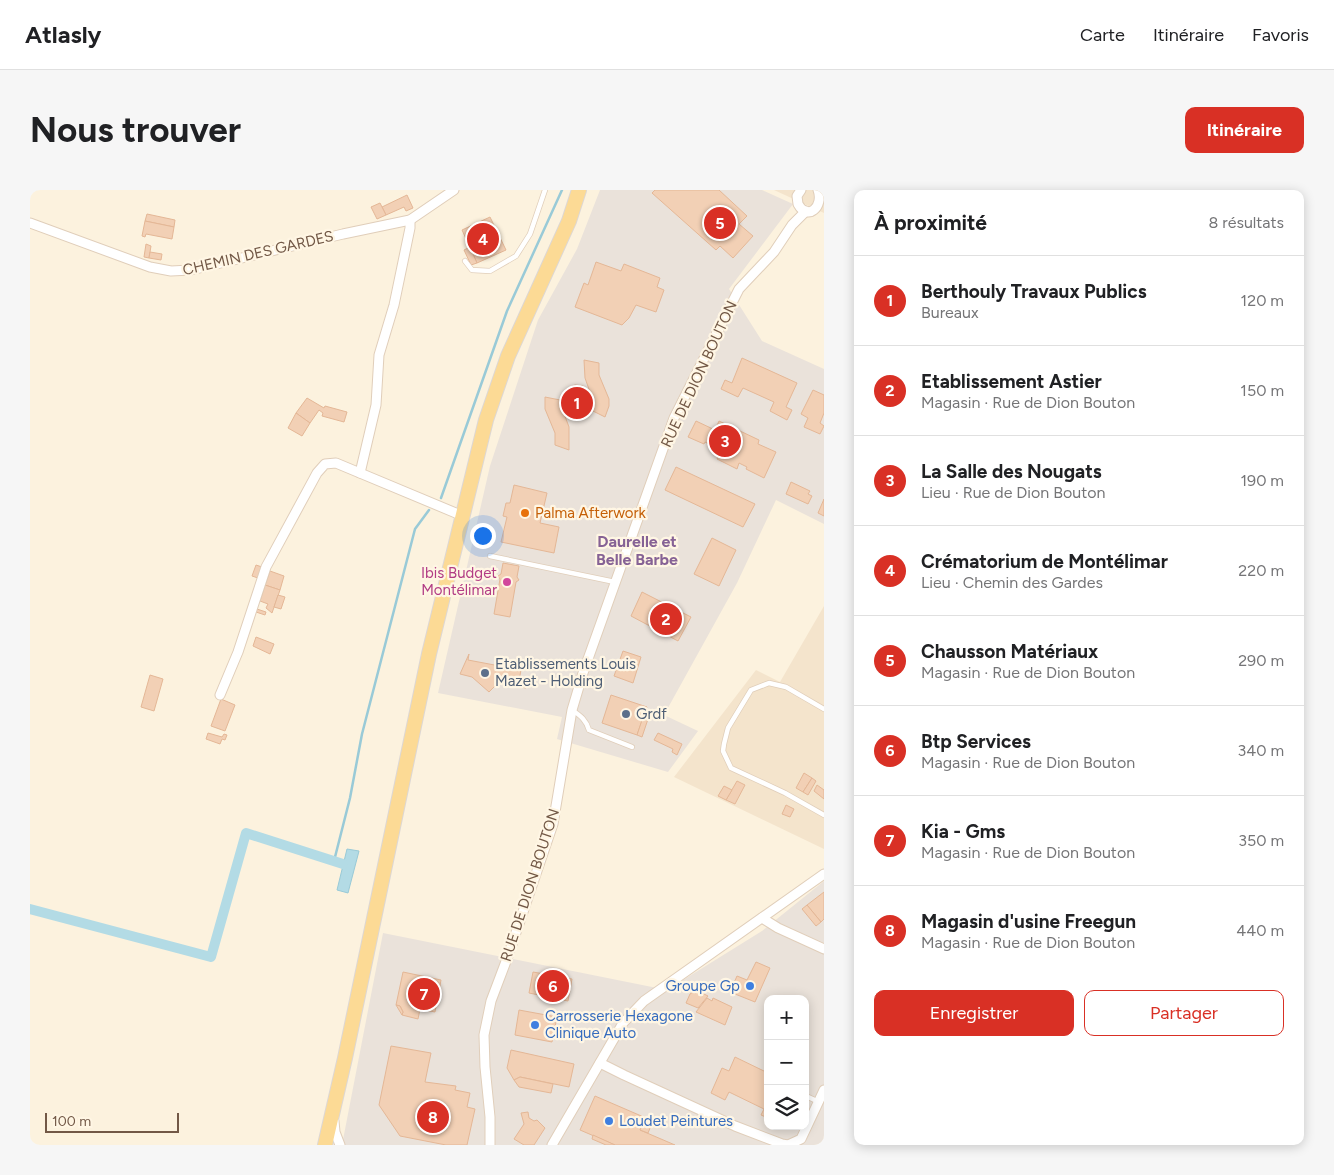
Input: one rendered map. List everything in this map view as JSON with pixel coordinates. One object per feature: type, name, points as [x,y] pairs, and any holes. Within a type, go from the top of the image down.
[{"type":"main road","points":[[325,1145],[429,654],[486,420],[508,356],[569,221],[579,190]]},
{"type":"street","name":"CHEMIN DES GARDES","points":[[30,224],[150,267],[171,271],[191,270],[410,220],[454,190]]},
{"type":"street","points":[[797,194],[800,207],[806,212],[822,208],[821,192]]},
{"type":"street","name":"RUE DE DION BOUTON","points":[[792,225],[797,194]]},
{"type":"street","name":"RUE DE DION BOUTON","points":[[490,1145],[490,1117],[484,1035],[491,1001],[553,824],[572,710],[615,582],[674,418],[739,289],[774,252],[792,225],[806,212]]},
{"type":"street","points":[[360,472],[376,405],[379,355],[394,306],[410,220]]},
{"type":"street","points":[[220,695],[238,652],[266,567],[317,473],[325,464],[336,463],[360,472],[463,516]]},
{"type":"street","points":[[552,1145],[623,1023],[644,1001],[824,874]]},
{"type":"street","points":[[762,918],[778,928],[824,949]]},
{"type":"street","points":[[600,1063],[624,1076],[735,1126],[782,1144],[788,1144],[800,1139],[824,1090]]},
{"type":"street","points":[[334,1109],[335,1132],[340,1145]]},
{"type":"lane","points":[[465,261],[472,270],[490,271],[516,256],[530,234],[545,190]]},
{"type":"lane","points":[[490,556],[615,582]]},
{"type":"lane","points":[[824,709],[786,686],[770,683],[751,690],[728,728],[723,751],[731,768],[785,793],[824,815]]},
{"type":"lane","points":[[572,710],[587,723],[589,730],[632,747]]},
{"type":"lane","points":[[809,1097],[819,1102]]},
{"type":"shaded area","points":[[600,190],[762,190],[793,204],[729,289],[762,341],[824,369],[824,524],[776,500],[737,583],[664,715],[698,731],[668,772],[557,739],[562,717],[438,693],[490,466],[538,320],[577,249]]},
{"type":"shaded area","points":[[774,190],[824,190],[824,213]]},
{"type":"shaded area","points":[[824,606],[824,849],[674,777],[756,670],[780,682]]},
{"type":"shaded area","points":[[824,881],[824,1145],[342,1145],[383,933],[667,990],[762,931]]},
{"type":"water","points":[[347,849],[359,851],[348,893],[337,890]]},
{"type":"building","points":[[655,190],[719,190],[747,216],[739,224],[753,236],[733,258],[720,246],[716,250],[652,193]]},
{"type":"building","points":[[407,195],[413,208],[406,211],[404,207],[386,215],[382,207]]},
{"type":"building","points":[[380,203],[386,215],[377,219],[371,207]]},
{"type":"building","points":[[147,214],[175,220],[174,227],[145,221]]},
{"type":"building","points":[[490,217],[506,250],[477,263],[462,230]]},
{"type":"building","points":[[145,221],[174,227],[172,239],[146,234],[145,237],[142,236]]},
{"type":"building","points":[[146,244],[151,246],[149,258],[144,257]]},
{"type":"building","points":[[470,247],[477,263],[471,265],[464,250]]},
{"type":"building","points":[[150,252],[162,254],[161,260],[149,258]]},
{"type":"building","points":[[596,262],[621,271],[624,264],[660,278],[657,287],[664,290],[656,312],[636,305],[629,318],[622,325],[575,307],[584,283],[588,285]]},
{"type":"building","points":[[742,358],[797,383],[786,407],[792,410],[787,420],[770,411],[774,402],[743,388],[738,397],[721,389],[725,380],[732,383]]},
{"type":"building","points":[[584,360],[599,363],[599,375],[609,399],[609,406],[605,417],[591,410],[583,417],[573,418],[563,411],[569,427],[569,450],[555,445],[555,433],[545,409],[545,397],[560,400],[566,389],[575,385],[583,386],[590,392],[585,378]]},
{"type":"building","points":[[813,390],[824,395],[824,413],[820,423],[824,426],[820,434],[804,427],[808,418],[801,414]]},
{"type":"building","points":[[307,398],[324,408],[325,406],[347,412],[344,422],[322,416],[323,413],[319,410],[310,423],[296,413]]},
{"type":"building","points":[[296,413],[310,423],[302,436],[288,428]]},
{"type":"building","points":[[696,421],[715,430],[719,421],[759,440],[758,444],[776,452],[764,478],[746,469],[747,467],[739,463],[737,469],[717,459],[718,457],[713,453],[713,448],[708,446],[709,444],[705,442],[704,444],[688,437]]},
{"type":"building","points":[[676,467],[755,504],[743,527],[665,490]]},
{"type":"building","points":[[791,482],[810,491],[808,494],[812,496],[808,504],[786,494]]},
{"type":"building","points":[[514,485],[547,493],[540,523],[559,527],[554,553],[501,542],[507,517],[503,516],[506,503],[510,503]]},
{"type":"building","points":[[824,499],[824,516],[818,513]]},
{"type":"building","points":[[712,538],[736,550],[719,586],[694,574]]},
{"type":"building","points":[[503,563],[519,566],[517,577],[519,580],[516,582],[510,617],[494,614],[500,579],[498,576],[501,574]]},
{"type":"building","points":[[256,565],[262,567],[258,578],[252,576]]},
{"type":"building","points":[[270,571],[284,576],[280,590],[265,585]]},
{"type":"building","points":[[265,585],[280,590],[272,613],[266,608],[268,604],[260,601]]},
{"type":"building","points":[[642,592],[691,617],[678,641],[631,616]]},
{"type":"building","points":[[278,595],[285,597],[281,609],[274,607]]},
{"type":"building","points":[[257,609],[266,612],[265,615],[256,612]]},
{"type":"building","points":[[256,637],[274,644],[270,654],[253,646]]},
{"type":"building","points":[[623,651],[641,657],[633,683],[614,676]]},
{"type":"building","points":[[469,654],[468,660],[521,670],[519,681],[528,682],[526,688],[498,683],[489,692],[472,677],[460,674]]},
{"type":"building","points":[[150,675],[163,679],[154,711],[141,707]]},
{"type":"building","points":[[611,695],[647,707],[637,735],[602,723]]},
{"type":"building","points":[[221,699],[235,705],[225,731],[211,726]]},
{"type":"building","points":[[644,714],[649,716],[642,737],[637,735]]},
{"type":"building","points":[[208,733],[222,737],[224,734],[227,735],[220,744],[206,739]]},
{"type":"building","points":[[658,733],[682,744],[677,755],[672,752],[673,749],[654,740]]},
{"type":"building","points":[[804,773],[812,778],[803,792],[796,788]]},
{"type":"building","points":[[812,778],[816,781],[808,795],[803,792]]},
{"type":"building","points":[[737,781],[745,785],[735,804],[726,800]]},
{"type":"building","points":[[817,785],[824,790],[824,799],[814,791]]},
{"type":"building","points":[[724,786],[732,790],[726,800],[718,796]]},
{"type":"building","points":[[786,805],[794,809],[790,817],[782,814]]},
{"type":"building","points":[[824,892],[824,919],[821,922],[807,905]]},
{"type":"building","points":[[807,905],[821,922],[816,926],[802,909]]},
{"type":"building","points":[[756,962],[770,968],[755,1002],[730,992],[737,976],[747,980]]},
{"type":"building","points":[[403,972],[441,980],[435,1012],[420,1009],[418,1019],[402,1015],[403,1012],[400,1006],[396,1005]]},
{"type":"building","points":[[533,972],[572,979],[568,1001],[529,993]]},
{"type":"building","points":[[696,990],[708,996],[698,1008],[686,1003],[690,994]]},
{"type":"building","points":[[707,998],[712,1001],[713,998],[732,1007],[725,1025],[696,1012]]},
{"type":"building","points":[[396,1005],[400,1006],[403,1012],[402,1015]]},
{"type":"building","points":[[519,1010],[557,1017],[552,1042],[515,1035]]},
{"type":"building","points":[[391,1046],[431,1053],[425,1082],[456,1086],[455,1090],[470,1093],[467,1107],[475,1109],[467,1145],[446,1145],[400,1136],[379,1105]]},
{"type":"building","points":[[511,1050],[574,1064],[569,1087],[520,1077],[514,1080],[507,1068]]},
{"type":"building","points":[[735,1057],[764,1071],[764,1109],[729,1092],[725,1100],[711,1093],[722,1068],[729,1071]]},
{"type":"building","points":[[520,1077],[553,1084],[551,1093],[519,1087],[514,1080]]},
{"type":"building","points":[[595,1096],[646,1118],[640,1130],[675,1145],[615,1145],[580,1130]]},
{"type":"building","points":[[528,1112],[529,1118],[534,1121],[537,1120],[545,1128],[534,1145],[524,1145],[514,1139],[524,1124],[521,1113]]},
{"type":"building","points":[[646,1118],[653,1121],[648,1133],[640,1130]]},
{"type":"building","points":[[593,1135],[615,1145],[606,1145],[592,1139]]},
{"type":"waterway","points":[[441,498],[507,311],[562,190]]},
{"type":"waterway","points":[[334,861],[350,798],[362,734],[415,529],[429,510]]},
{"type":"waterway","points":[[30,909],[211,957],[246,833],[343,864]]},
{"type":"place","name":"Chausson Matériaux","points":[[720,223]]},
{"type":"place","name":"Crématorium de Montélimar","points":[[483,239]]},
{"type":"place","name":"Berthouly Travaux Publics","points":[[577,403]]},
{"type":"place","name":"La Salle des Nougats","points":[[725,441]]},
{"type":"place","name":"Palma Afterwork","points":[[525,513]]},
{"type":"place","name":"Ibis Budget Montélimar","points":[[507,582]]},
{"type":"place","name":"Etablissement Astier","points":[[666,619]]},
{"type":"place","name":"Etablissements Louis Mazet - Holding","points":[[485,673]]},
{"type":"place","name":"Grdf","points":[[626,714]]},
{"type":"place","name":"Btp Services","points":[[553,986]]},
{"type":"place","name":"Groupe Gp","points":[[750,986]]},
{"type":"place","name":"Kia - Gms","points":[[424,994]]},
{"type":"place","name":"Carrosserie Hexagone Clinique Auto","points":[[535,1025]]},
{"type":"place","name":"Magasin d'usine Freegun","points":[[433,1117]]},
{"type":"place","name":"Loudet Peintures","points":[[609,1121]]},
{"type":"district","name":"Daurelle et Belle Barbe","points":[[637,550]]}]
